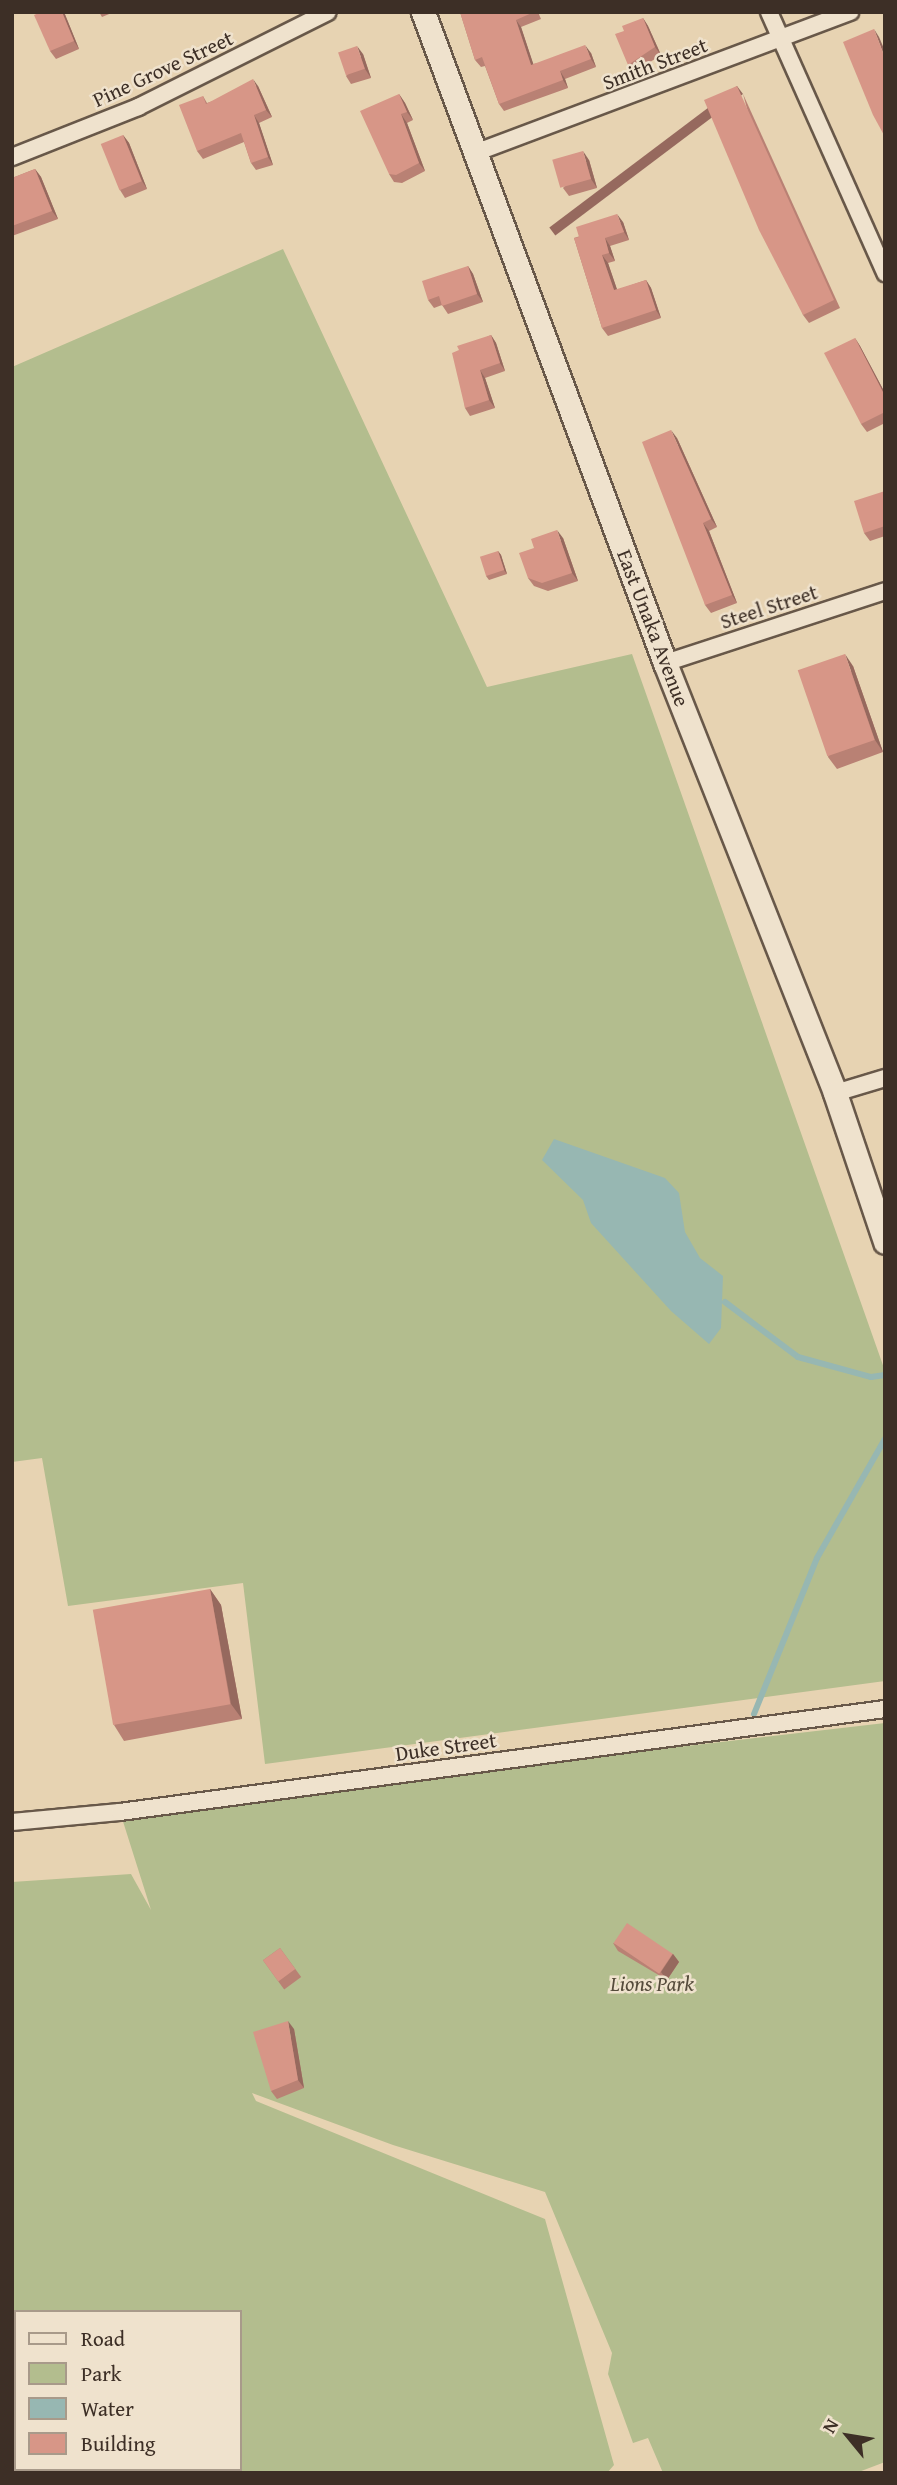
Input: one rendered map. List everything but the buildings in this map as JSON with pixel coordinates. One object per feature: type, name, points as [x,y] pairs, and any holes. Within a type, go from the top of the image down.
[{"type":"main road","name":"East Unaka Avenue","points":[[423,12],[666,663],[835,1093],[885,1242]]},
{"type":"street","name":"Pine Grove Street","points":[[12,157],[138,107],[328,12]]},
{"type":"street","points":[[769,12],[779,40],[885,273]]},
{"type":"street","name":"Smith Street","points":[[475,153],[850,12]]},
{"type":"street","name":"Steel Street","points":[[666,663],[885,591]]},
{"type":"street","points":[[835,1093],[885,1078]]},
{"type":"street","name":"Duke Street","points":[[12,1822],[120,1812],[885,1709]]},
{"type":"green space","points":[[283,249],[487,687],[632,654],[885,1371],[885,1681],[265,1764],[243,1583],[68,1606],[42,1458],[12,1462],[12,367]]},
{"type":"green space","name":"Lions Park","points":[[885,1723],[885,2462],[856,2473],[663,2473],[648,2438],[633,2443],[608,2374],[612,2353],[545,2192],[393,2145],[252,2093],[256,2101],[545,2219],[614,2465],[607,2473],[12,2473],[12,1882],[131,1874],[151,1910],[120,1812]]},
{"type":"water","points":[[554,1139],[665,1178],[679,1193],[685,1232],[700,1258],[723,1276],[721,1328],[709,1344],[671,1311],[591,1223],[583,1200],[542,1160]]},
{"type":"waterway","points":[[725,1302],[798,1357],[871,1377],[885,1375]]},
{"type":"waterway","points":[[754,1714],[817,1558],[885,1439]]}]
